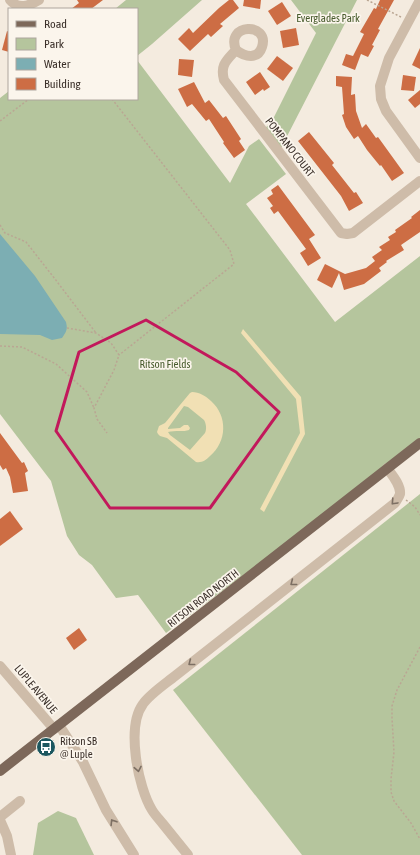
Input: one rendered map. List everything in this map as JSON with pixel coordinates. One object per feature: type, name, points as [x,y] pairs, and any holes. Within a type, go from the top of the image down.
[{"type":"main road","name":"RITSON ROAD NORTH","points":[[0,771],[420,443]]},
{"type":"street","points":[[10,0],[13,4],[21,7],[30,5],[39,0]]},
{"type":"street","points":[[420,0],[389,58],[380,86],[381,99],[386,111],[420,158]]},
{"type":"street","name":"POMPANO COURT","points":[[236,50],[223,66],[222,74],[224,80],[340,233],[354,233],[420,181]]},
{"type":"street","points":[[188,855],[152,810],[144,793],[135,750],[137,716],[143,704],[175,676],[395,503],[400,496],[400,490],[397,482],[387,468]]},
{"type":"street","name":"LUPLE AVENUE","points":[[0,666],[56,727],[84,762],[106,810],[134,855]]},
{"type":"street","points":[[0,817],[20,801]]},
{"type":"street","points":[[0,820],[7,836],[11,855]]},
{"type":"path","points":[[367,0],[409,21]]},
{"type":"path","points":[[0,121],[28,100]]},
{"type":"path","points":[[94,408],[114,370],[119,355],[234,264],[230,250],[113,100]]},
{"type":"path","points":[[0,225],[5,233],[26,242],[96,333],[111,343],[119,355]]},
{"type":"path","points":[[67,328],[96,333]]},
{"type":"path","points":[[0,346],[22,347],[56,364],[87,392],[97,419],[107,433]]},
{"type":"path","points":[[400,496],[415,507],[420,515]]},
{"type":"path","points":[[420,647],[397,690],[392,706],[394,752],[391,779],[394,801],[420,839]]},
{"type":"highlighted area","points":[[146,320],[236,372],[279,412],[210,508],[110,508],[56,431],[79,352]]},
{"type":"green space","points":[[126,0],[202,0],[138,55],[138,8],[116,8]]},
{"type":"green space","name":"Everglades Park","points":[[291,0],[357,0],[281,148],[265,128],[271,123],[316,33]]},
{"type":"green space","name":"Ritson Fields","points":[[138,61],[230,183],[249,146],[259,139],[286,174],[246,204],[335,322],[420,256],[420,443],[166,633],[138,595],[116,598],[92,565],[79,555],[67,536],[51,481],[0,414],[0,98],[8,92],[8,100],[138,100]]},
{"type":"green space","points":[[420,494],[420,855],[302,855],[173,690]]},
{"type":"green space","points":[[58,811],[76,818],[94,855],[33,855],[38,823]]},
{"type":"sand","points":[[243,329],[301,397],[305,434],[264,512],[260,509],[300,433],[296,399],[241,333]]},
{"type":"sand","points":[[195,392],[209,399],[217,407],[223,421],[220,444],[204,461],[200,462],[196,462],[167,438],[160,436],[157,432],[159,426],[165,423],[190,393]],"holes":[[[184,406],[188,407],[204,420],[206,424],[205,433],[190,450],[168,432],[189,430],[190,428],[188,425],[184,425],[180,428],[168,429]]]},
{"type":"water","points":[[0,234],[35,276],[66,322],[66,331],[62,338],[52,340],[40,335],[0,334]]},
{"type":"building","points":[[77,0],[103,0],[92,8],[72,8],[79,3]]},
{"type":"building","points":[[229,0],[233,0],[239,8],[220,24],[223,26],[211,37],[208,34],[190,51],[178,39],[189,28],[193,33]]},
{"type":"building","points":[[244,0],[261,0],[260,9],[243,6]]},
{"type":"building","points":[[380,0],[394,0],[378,29],[380,30],[372,45],[374,46],[368,57],[361,54],[355,70],[342,65],[346,54],[353,56],[364,34],[360,32],[374,8],[376,9]]},
{"type":"building","points":[[282,2],[291,16],[277,25],[268,11]]},
{"type":"building","points":[[296,28],[299,45],[283,48],[280,31]]},
{"type":"building","points":[[7,31],[8,52],[2,50]]},
{"type":"building","points":[[420,48],[420,69],[412,65]]},
{"type":"building","points":[[277,56],[293,68],[283,81],[267,69]]},
{"type":"building","points":[[179,59],[194,60],[192,77],[178,75]]},
{"type":"building","points":[[260,72],[270,87],[264,91],[263,89],[255,95],[246,82]]},
{"type":"building","points":[[403,75],[416,77],[414,91],[401,90]]},
{"type":"building","points":[[336,76],[352,77],[351,95],[355,94],[356,111],[362,128],[366,124],[376,138],[378,137],[404,173],[392,181],[381,165],[380,166],[367,150],[358,136],[354,139],[346,127],[342,115],[344,114],[342,87],[336,86]]},
{"type":"building","points":[[194,82],[205,103],[209,100],[223,118],[226,116],[241,139],[239,141],[245,150],[234,158],[209,119],[206,121],[192,104],[187,107],[178,89]]},
{"type":"building","points":[[420,90],[420,104],[415,108],[408,100]]},
{"type":"building","points":[[309,132],[334,163],[332,165],[354,193],[356,192],[363,203],[349,211],[341,196],[298,141]]},
{"type":"building","points":[[278,185],[315,235],[309,239],[321,258],[308,266],[300,253],[306,249],[278,211],[274,214],[270,208],[273,206],[267,198],[273,194],[271,190]]},
{"type":"building","points":[[420,210],[420,232],[401,245],[404,250],[386,261],[387,262],[379,268],[381,271],[364,284],[344,290],[339,273],[332,288],[317,280],[325,264],[345,274],[366,268],[375,261],[372,257],[382,250],[379,247],[390,240],[388,237],[396,232],[395,230],[412,218],[411,217]]},
{"type":"building","points":[[0,433],[22,463],[24,462],[28,471],[25,473],[28,491],[13,493],[10,477],[6,468],[3,470],[0,465]]},
{"type":"building","points":[[10,511],[23,529],[0,546],[0,519]]},
{"type":"building","points":[[79,628],[87,640],[74,650],[66,638]]},
{"type":"place","name":"Ritson SB @ Luple","points":[[46,747]]}]
